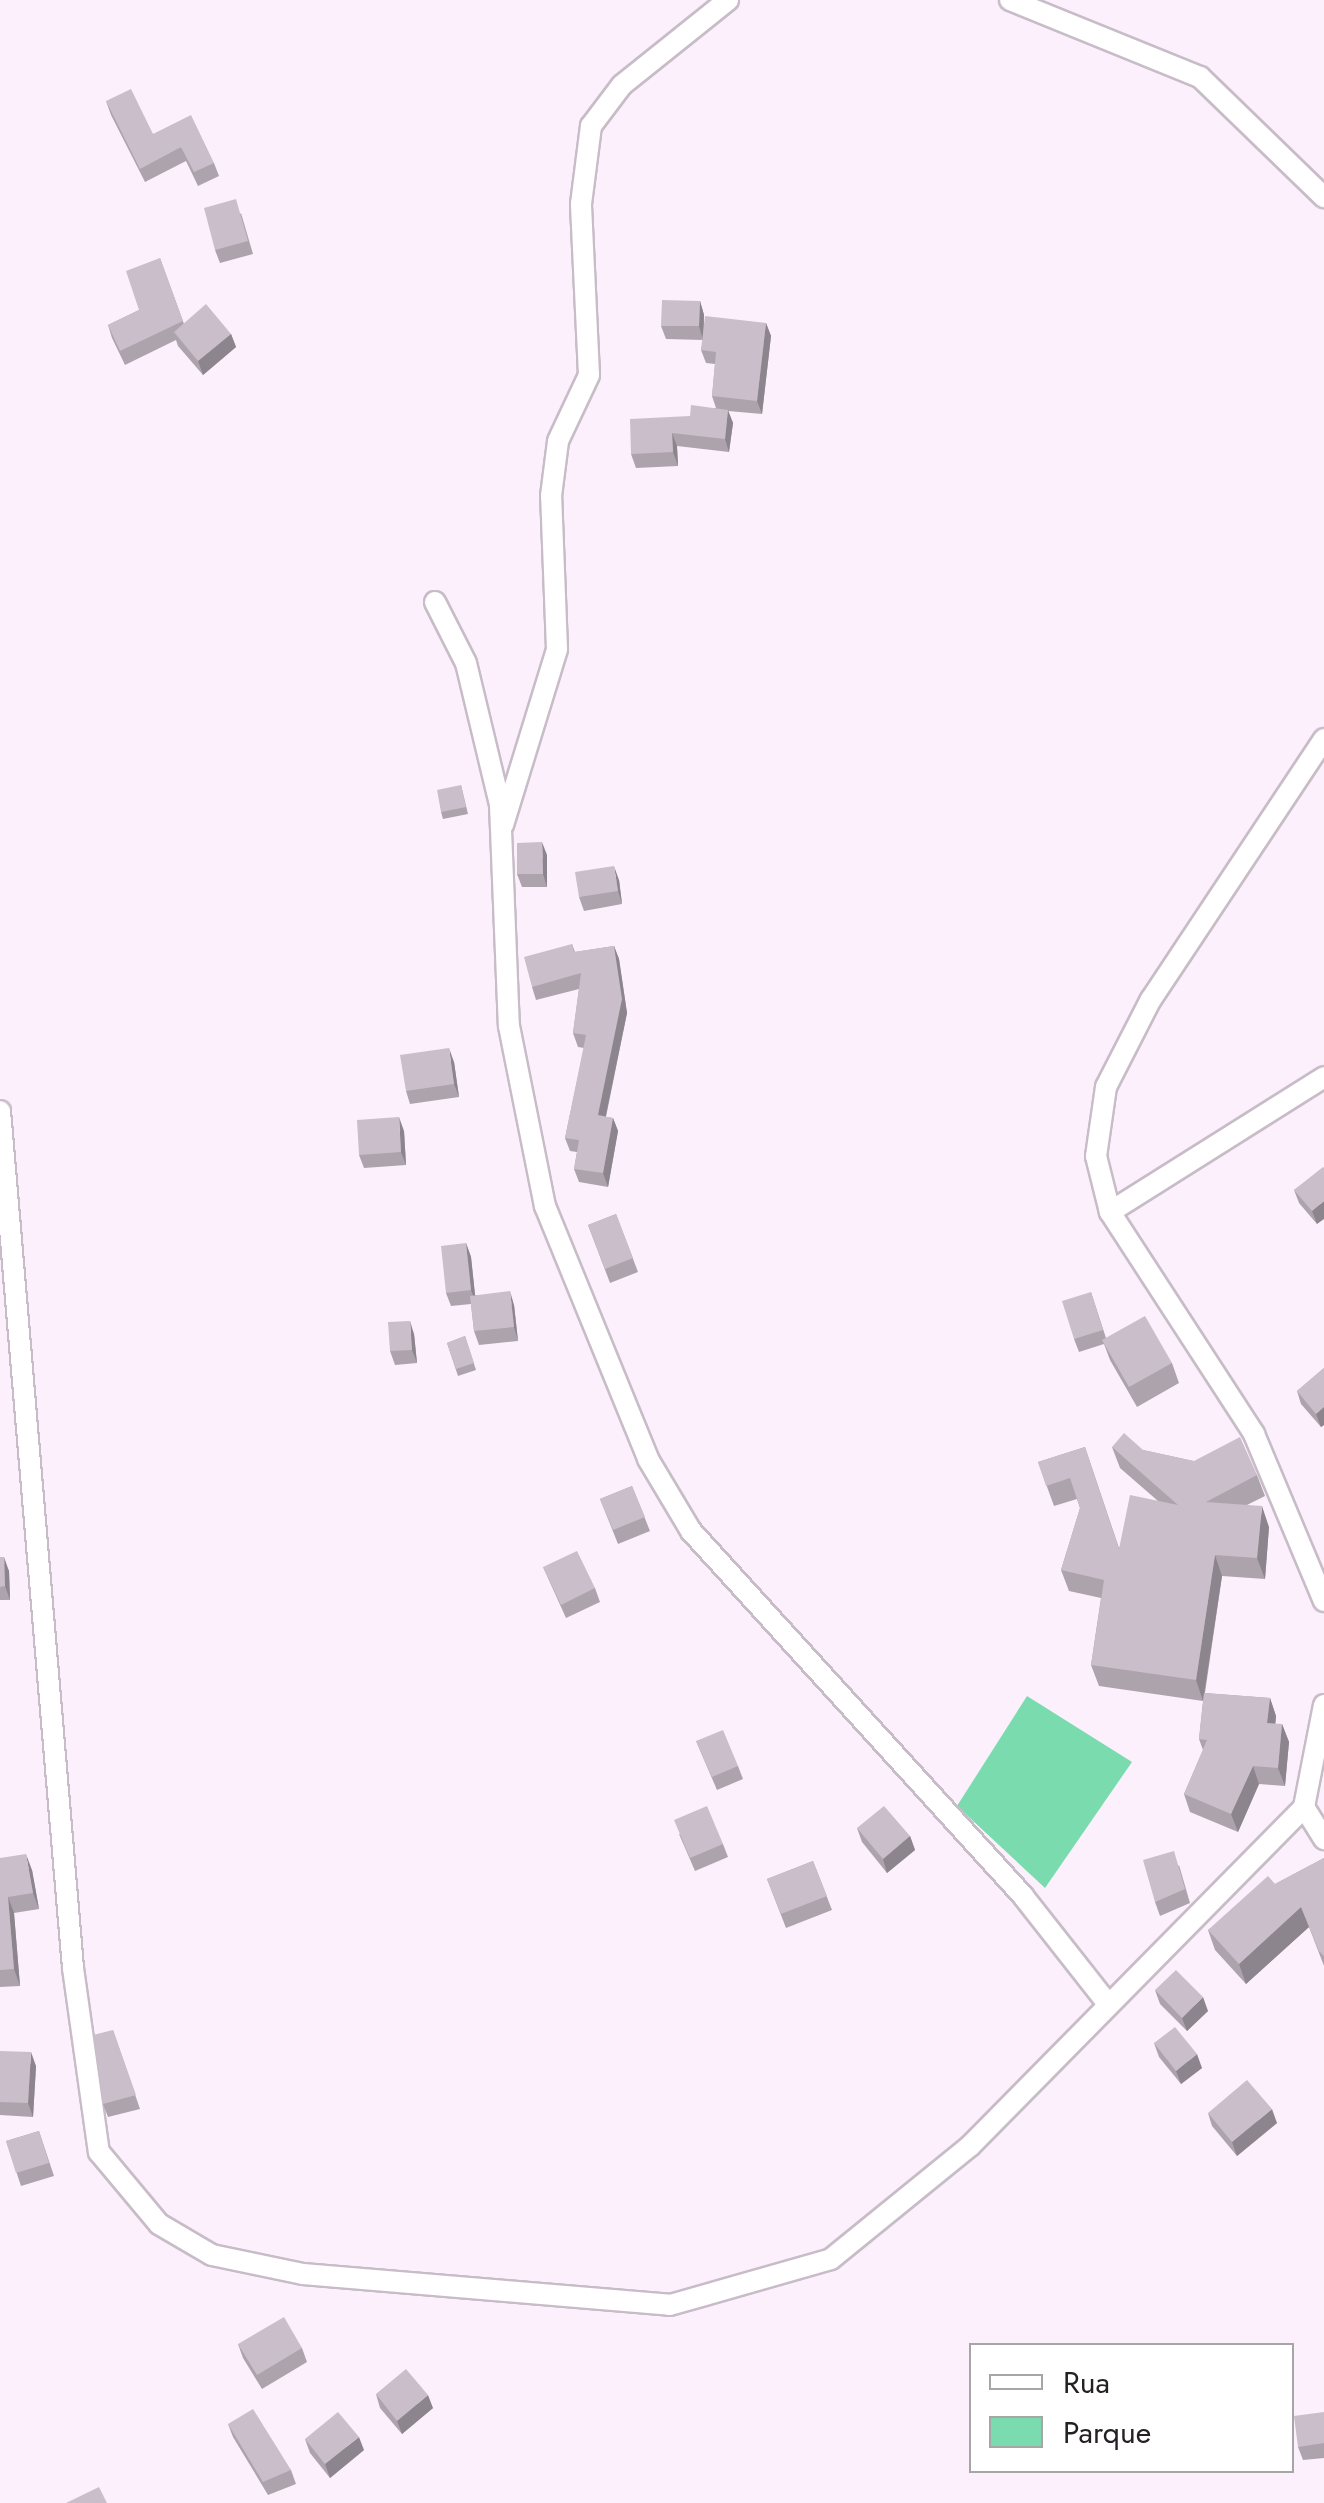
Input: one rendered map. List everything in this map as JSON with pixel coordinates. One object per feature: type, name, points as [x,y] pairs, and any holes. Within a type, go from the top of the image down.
[{"type":"street","points":[[501,831],[526,776],[557,649],[551,496],[558,441],[589,375],[581,204],[591,126],[622,85],[728,0]]},
{"type":"street","points":[[1010,0],[1200,77],[1324,197]]},
{"type":"street","points":[[436,602],[466,663],[501,831],[510,1026],[545,1206],[648,1460],[690,1530],[1023,1896],[1108,2004]]},
{"type":"street","points":[[1324,739],[1151,999],[1106,1086],[1096,1156],[1110,1212],[1254,1434],[1324,1601]]},
{"type":"street","points":[[1110,1212],[1324,1077]]},
{"type":"street","points":[[0,1111],[86,2060],[99,2152],[159,2224],[212,2255],[303,2274],[670,2305],[831,2259],[970,2146],[1304,1807],[1324,1706]]},
{"type":"street","points":[[1304,1807],[1324,1839]]},
{"type":"green space","points":[[1027,1696],[1132,1762],[1045,1888],[957,1806]]},
{"type":"building","points":[[131,89],[153,134],[191,115],[214,163],[194,172],[181,147],[140,169],[106,101]]},
{"type":"building","points":[[236,199],[248,241],[215,250],[204,208]]},
{"type":"building","points":[[160,258],[183,321],[120,351],[108,325],[139,310],[126,271]]},
{"type":"building","points":[[662,300],[700,301],[699,326],[661,326]]},
{"type":"building","points":[[206,304],[231,334],[198,361],[174,332]]},
{"type":"building","points":[[705,316],[766,323],[757,401],[712,396],[716,352],[701,350]]},
{"type":"building","points":[[691,405],[728,410],[725,439],[672,433],[673,452],[631,454],[630,419],[690,416]]},
{"type":"building","points":[[461,785],[466,807],[441,812],[437,790]]},
{"type":"building","points":[[542,842],[543,874],[517,874],[517,843]]},
{"type":"building","points":[[614,866],[618,891],[579,897],[575,872]]},
{"type":"building","points":[[572,944],[574,952],[614,946],[622,999],[598,1115],[613,1118],[603,1173],[574,1169],[579,1140],[565,1138],[586,1035],[573,1033],[581,973],[532,987],[524,957]]},
{"type":"building","points":[[449,1048],[454,1084],[406,1091],[400,1055]]},
{"type":"building","points":[[399,1117],[401,1152],[359,1155],[357,1120]]},
{"type":"building","points":[[1323,1167],[1324,1201],[1312,1211],[1294,1190]]},
{"type":"building","points":[[616,1214],[633,1258],[605,1269],[588,1225]]},
{"type":"building","points":[[466,1243],[471,1290],[446,1293],[441,1246]]},
{"type":"building","points":[[510,1291],[514,1327],[474,1331],[470,1296]]},
{"type":"building","points":[[1091,1292],[1103,1330],[1074,1339],[1062,1301]]},
{"type":"building","points":[[1145,1316],[1172,1363],[1129,1387],[1102,1340]]},
{"type":"building","points":[[410,1321],[412,1350],[390,1351],[388,1322]]},
{"type":"building","points":[[465,1336],[474,1363],[456,1369],[447,1343]]},
{"type":"building","points":[[1324,1368],[1324,1407],[1316,1414],[1297,1391]]},
{"type":"building","points":[[1124,1433],[1143,1450],[1194,1461],[1240,1437],[1257,1475],[1206,1502],[1262,1506],[1257,1558],[1215,1555],[1196,1680],[1091,1665],[1104,1580],[1061,1570],[1080,1508],[1070,1478],[1046,1486],[1038,1462],[1085,1447],[1119,1549],[1130,1495],[1178,1505],[1112,1447]]},
{"type":"building","points":[[632,1486],[645,1517],[613,1530],[600,1499]]},
{"type":"building","points":[[577,1551],[595,1588],[561,1605],[543,1567]]},
{"type":"building","points":[[0,1557],[4,1557],[5,1586],[0,1587]]},
{"type":"building","points":[[1204,1693],[1270,1698],[1267,1723],[1282,1724],[1278,1768],[1253,1766],[1231,1814],[1184,1794],[1207,1740],[1199,1739]]},
{"type":"building","points":[[723,1730],[738,1766],[712,1777],[696,1741]]},
{"type":"building","points":[[707,1806],[723,1844],[690,1858],[674,1820]]},
{"type":"building","points":[[884,1806],[910,1836],[883,1859],[857,1828]]},
{"type":"building","points":[[1174,1851],[1185,1889],[1155,1902],[1143,1860]]},
{"type":"building","points":[[26,1854],[33,1893],[8,1897],[14,1969],[0,1970],[0,1858]]},
{"type":"building","points":[[1324,1858],[1324,1956],[1301,1907],[1239,1964],[1208,1930],[1268,1876],[1275,1884]]},
{"type":"building","points":[[813,1861],[827,1896],[781,1914],[767,1879]]},
{"type":"building","points":[[1176,1970],[1203,1997],[1182,2018],[1155,1990]]},
{"type":"building","points":[[1175,2027],[1197,2054],[1176,2071],[1154,2043]]},
{"type":"building","points":[[113,2030],[136,2095],[103,2104],[93,2035]]},
{"type":"building","points":[[0,2051],[31,2052],[28,2103],[0,2102]]},
{"type":"building","points":[[1247,2080],[1272,2109],[1232,2142],[1208,2113]]},
{"type":"building","points":[[39,2131],[49,2163],[16,2173],[6,2141]]},
{"type":"building","points":[[284,2317],[302,2348],[257,2375],[238,2344]]},
{"type":"building","points":[[406,2369],[428,2395],[397,2421],[376,2394]]},
{"type":"building","points":[[253,2409],[291,2470],[263,2482],[228,2424]]},
{"type":"building","points":[[338,2412],[359,2437],[325,2464],[305,2439]]},
{"type":"building","points":[[1324,2412],[1324,2443],[1298,2447],[1294,2416]]},
{"type":"building","points":[[99,2487],[107,2503],[66,2503]]}]
